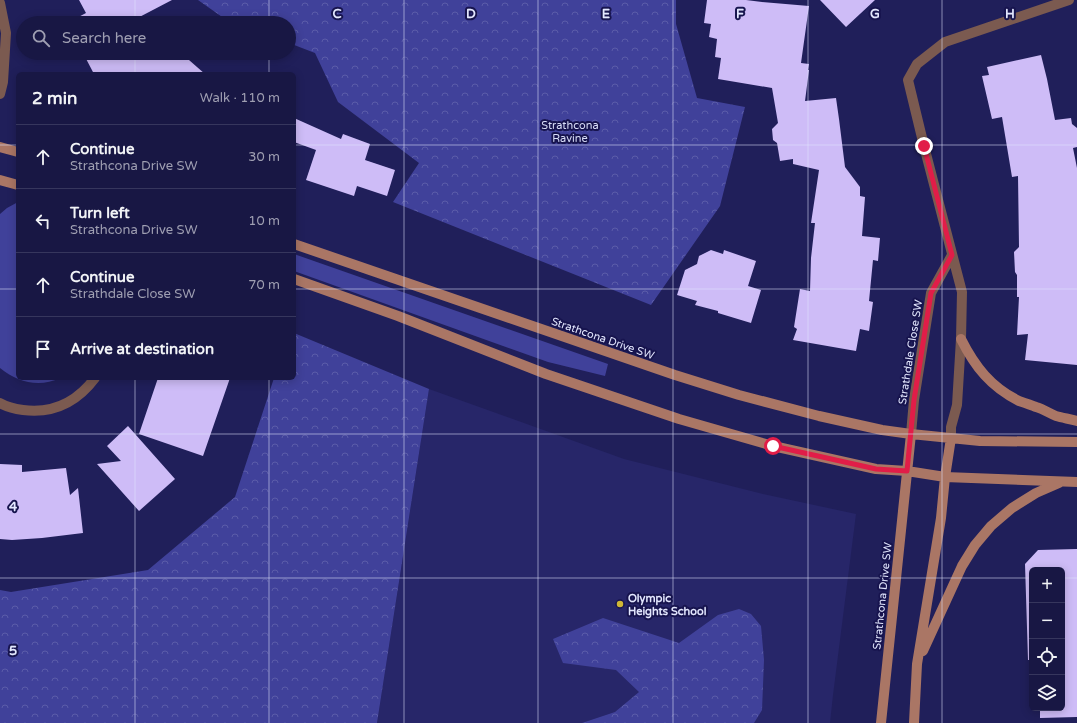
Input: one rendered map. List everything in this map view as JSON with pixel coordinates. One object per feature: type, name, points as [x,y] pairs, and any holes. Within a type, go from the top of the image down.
[{"type":"street","points":[[914,723],[917,664],[941,518],[951,438],[951,427],[957,405],[962,292],[908,80],[917,64],[945,42],[1069,0]]},
{"type":"street","points":[[0,4],[6,32],[3,82],[0,94]]},
{"type":"street","points":[[0,147],[16,151]]},
{"type":"street","points":[[0,180],[16,184]]},
{"type":"street","name":"Strathcona Drive SW","points":[[296,245],[675,376],[819,416],[882,430],[980,441],[1077,442]]},
{"type":"street","name":"Strathdale Close SW","points":[[911,434],[914,400],[931,293],[952,255]]},
{"type":"street","points":[[296,280],[398,316],[546,374],[679,419],[773,446],[876,469],[907,471],[945,477],[1077,482]]},
{"type":"street","points":[[961,339],[969,355],[979,369],[990,382],[1004,392],[1020,401],[1038,407],[1056,416],[1077,421]]},
{"type":"street","points":[[0,403],[17,409],[33,411],[48,410],[63,405],[76,398],[88,388],[94,380]]},
{"type":"street","name":"Strathcona Drive SW","points":[[881,723],[911,434]]},
{"type":"street","points":[[917,664],[962,566],[975,545],[992,526],[1012,508],[1036,493],[1061,482]]},
{"type":"shaded area","name":"Olympic Heights School","points":[[429,389],[624,459],[763,494],[856,514],[830,723],[377,723]]},
{"type":"green space","name":"Strathcona Ravine","points":[[198,0],[676,0],[676,24],[697,98],[745,107],[720,206],[651,305],[393,202],[419,163],[338,102],[315,53],[296,46],[296,16],[221,16]]},
{"type":"green space","points":[[16,203],[16,378],[0,368],[0,214]]},
{"type":"green space","points":[[296,255],[608,364],[605,376],[548,362],[296,272]]},
{"type":"green space","points":[[296,334],[429,389],[377,723],[0,723],[0,590],[11,592],[148,570],[235,497],[273,380],[296,380]]},
{"type":"green space","points":[[21,380],[55,380],[44,383]]},
{"type":"green space","points":[[739,609],[751,614],[761,626],[764,660],[762,710],[754,723],[582,723],[615,712],[639,692],[616,670],[563,663],[553,639],[603,618],[679,643],[718,615]]},
{"type":"building","points":[[79,0],[172,0],[141,16],[80,16],[86,13]]},
{"type":"building","points":[[707,0],[746,0],[809,6],[801,63],[809,64],[805,101],[836,98],[845,167],[860,187],[860,196],[865,197],[862,236],[880,238],[878,261],[873,260],[869,301],[873,302],[869,331],[860,329],[856,351],[793,340],[797,329],[794,327],[800,289],[810,291],[811,258],[815,223],[811,223],[819,170],[793,164],[793,159],[780,161],[777,143],[773,140],[772,129],[778,123],[772,88],[718,79],[721,58],[715,57],[717,39],[709,37],[711,24],[704,23]]},
{"type":"building","points":[[820,0],[875,0],[846,27]]},
{"type":"building","points":[[1041,55],[1055,120],[1071,118],[1072,124],[1077,128],[1077,147],[1073,148],[1077,168],[1077,365],[1025,360],[1028,334],[1017,335],[1019,297],[1017,297],[1017,275],[1015,272],[1014,252],[1019,247],[1018,176],[1012,177],[1002,117],[992,119],[982,76],[989,75],[987,67]]},
{"type":"building","points":[[87,60],[189,60],[203,72],[93,72]]},
{"type":"building","points":[[296,119],[341,139],[343,134],[370,144],[365,160],[395,170],[387,196],[357,186],[354,196],[306,180],[316,150],[296,143]]},
{"type":"building","points":[[711,250],[723,254],[724,250],[756,261],[748,286],[761,290],[751,323],[718,313],[718,311],[695,305],[697,301],[677,295],[685,270],[697,264],[699,256]]},
{"type":"building","points":[[157,380],[229,380],[203,456],[139,434]]},
{"type":"building","points":[[128,426],[175,479],[139,511],[97,464],[121,461],[107,446]]},
{"type":"building","points":[[0,464],[22,465],[22,472],[66,468],[70,495],[78,488],[83,533],[42,538],[12,540],[0,539]]},
{"type":"building","points":[[1077,549],[1077,717],[1040,718],[1040,711],[1065,711],[1065,567],[1029,567],[1028,660],[1025,564],[1038,550]]},
{"type":"place","name":"Olympic Heights School","points":[[620,604]]},
{"type":"route","points":[[773,446],[876,469],[907,471],[914,400],[931,293],[952,255],[924,146]]}]
